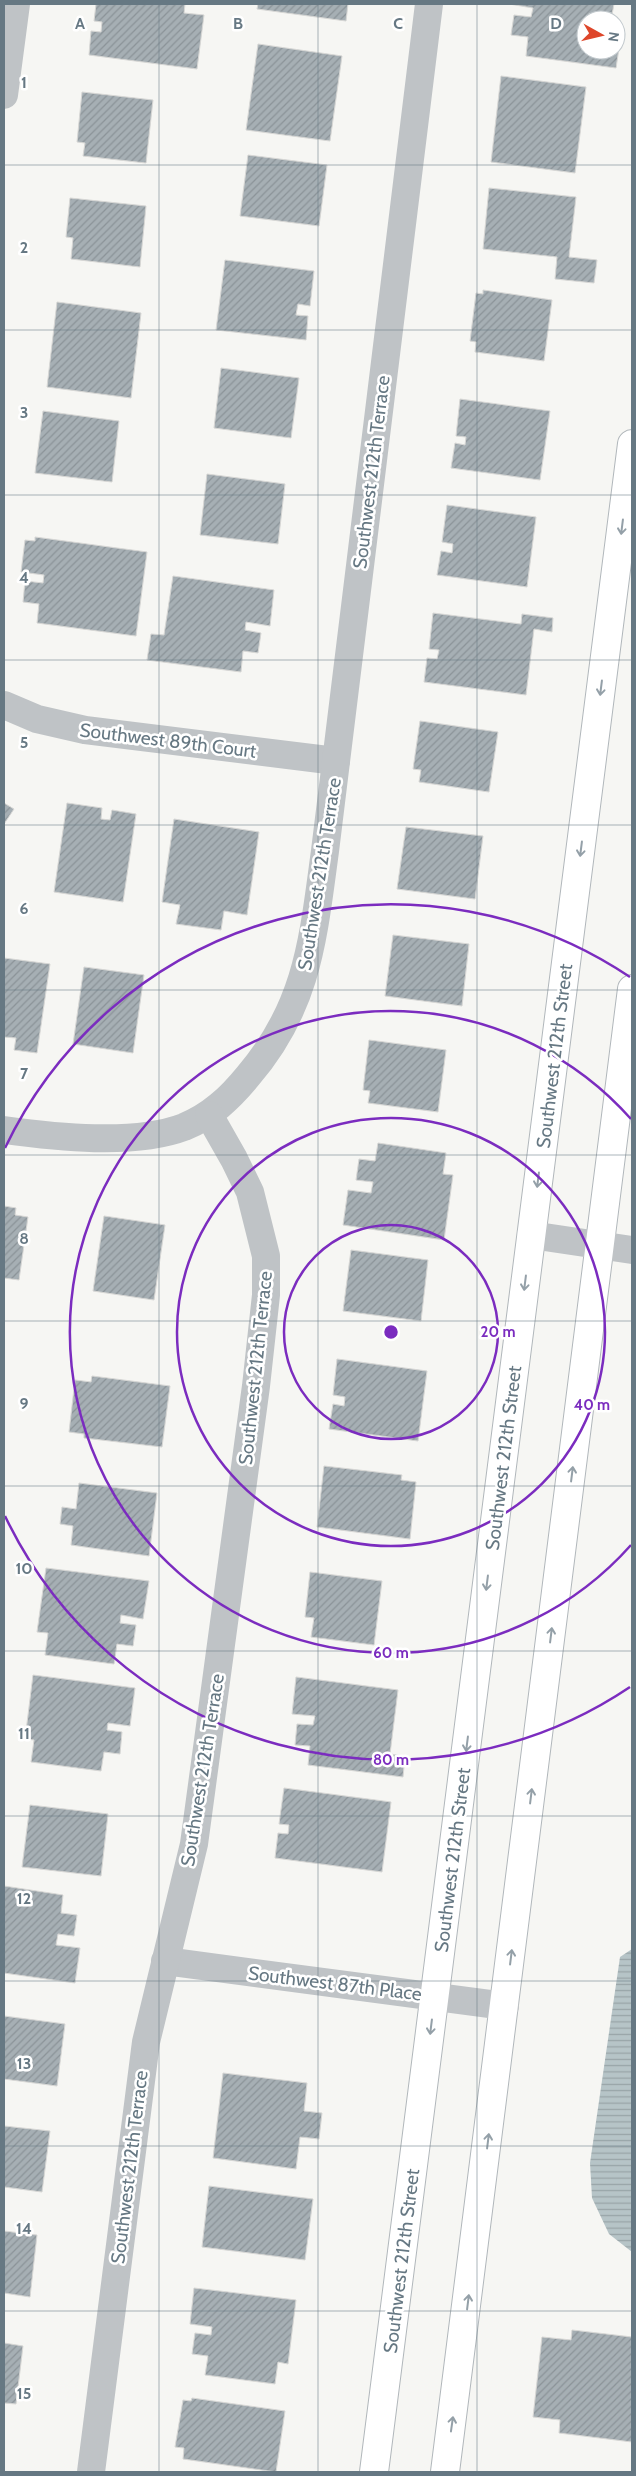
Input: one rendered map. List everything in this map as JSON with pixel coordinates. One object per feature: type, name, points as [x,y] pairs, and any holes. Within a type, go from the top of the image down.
[{"type":"street","points":[[4,95],[16,4]]},
{"type":"street","name":"Southwest 212th Terrace","points":[[90,2472],[141,2075],[165,1961],[194,1844],[256,1386],[266,1296],[266,1256],[250,1192],[209,1115],[243,1083],[276,1040],[291,1013],[302,982],[318,904],[429,4]]},
{"type":"street","name":"Southwest 212th Street","points":[[374,2472],[632,444]]},
{"type":"street","name":"Southwest 89th Court","points":[[4,705],[36,719],[85,730],[336,762]]},
{"type":"street","points":[[445,2472],[632,989]]},
{"type":"street","points":[[4,1130],[64,1138],[124,1137],[182,1127],[209,1115]]},
{"type":"street","points":[[531,1234],[632,1250]]},
{"type":"street","name":"Southwest 87th Place","points":[[165,1961],[505,2006]]},
{"type":"shaded area","points":[[632,1949],[632,2252],[609,2234],[592,2198],[590,2163],[620,1957]]},
{"type":"building","points":[[96,4],[185,4],[184,13],[204,15],[197,69],[89,55],[91,31],[101,32],[102,22],[94,21]]},
{"type":"building","points":[[258,4],[348,4],[346,21],[257,9]]},
{"type":"building","points":[[509,4],[614,4],[613,10],[576,10],[576,60],[617,60],[616,68],[526,56],[528,37],[511,35],[514,15],[531,17],[533,8]]},
{"type":"building","points":[[258,44],[342,56],[330,141],[246,130]]},
{"type":"building","points":[[501,76],[586,87],[575,173],[491,162]]},
{"type":"building","points":[[82,92],[153,100],[146,163],[83,156],[85,143],[77,142]]},
{"type":"building","points":[[248,155],[327,165],[319,226],[240,216]]},
{"type":"building","points":[[489,188],[576,197],[569,257],[597,260],[594,283],[555,279],[557,257],[483,249]]},
{"type":"building","points":[[70,198],[146,206],[140,267],[71,259],[73,238],[66,237]]},
{"type":"building","points":[[225,260],[314,271],[310,306],[298,304],[296,315],[308,316],[306,340],[216,330]]},
{"type":"building","points":[[483,290],[552,300],[544,361],[475,352],[476,342],[470,341],[476,293],[483,294]]},
{"type":"building","points":[[57,302],[141,313],[131,398],[47,387]]},
{"type":"building","points":[[221,368],[299,378],[291,438],[214,428]]},
{"type":"building","points":[[460,399],[550,411],[540,480],[451,468],[455,443],[465,445],[466,437],[456,436]]},
{"type":"building","points":[[43,411],[119,421],[112,482],[35,473]]},
{"type":"building","points":[[207,474],[285,484],[278,544],[200,535]]},
{"type":"building","points":[[447,505],[536,517],[527,587],[437,575],[441,551],[452,553],[453,544],[442,542]]},
{"type":"building","points":[[35,537],[147,552],[136,636],[37,623],[39,604],[23,602],[25,581],[43,583],[44,575],[21,572],[25,540],[35,541]]},
{"type":"building","points":[[173,576],[274,590],[270,626],[246,622],[245,630],[261,633],[258,653],[243,651],[241,672],[147,660],[151,634],[164,635]]},
{"type":"building","points":[[433,613],[521,624],[522,614],[553,618],[552,632],[534,629],[526,695],[424,682],[427,658],[437,659],[439,650],[429,649]]},
{"type":"building","points":[[420,721],[498,732],[489,792],[419,782],[421,770],[413,769]]},
{"type":"building","points":[[4,803],[14,809],[4,824]]},
{"type":"building","points":[[67,803],[102,808],[101,819],[110,820],[112,810],[136,814],[123,902],[54,892]]},
{"type":"building","points":[[174,819],[259,832],[247,915],[224,911],[221,930],[176,924],[180,905],[162,902]]},
{"type":"building","points":[[406,827],[483,836],[475,899],[397,889]]},
{"type":"building","points":[[393,935],[469,944],[462,1006],[385,996]]},
{"type":"building","points":[[4,958],[50,964],[37,1053],[14,1050],[16,1038],[4,1037]]},
{"type":"building","points":[[84,967],[144,975],[133,1053],[73,1044]]},
{"type":"building","points":[[369,1040],[446,1050],[438,1112],[368,1103],[370,1091],[363,1090]]},
{"type":"building","points":[[378,1143],[446,1153],[443,1174],[453,1175],[444,1240],[343,1225],[348,1190],[371,1193],[373,1182],[356,1180],[359,1159],[375,1161]]},
{"type":"building","points":[[4,1206],[16,1208],[15,1215],[28,1217],[19,1280],[4,1278]]},
{"type":"building","points":[[104,1216],[165,1225],[154,1300],[93,1291]]},
{"type":"building","points":[[351,1250],[428,1260],[421,1321],[343,1311]]},
{"type":"building","points":[[337,1359],[427,1371],[418,1441],[329,1429],[333,1404],[344,1406],[345,1397],[333,1395]]},
{"type":"building","points":[[92,1376],[170,1386],[162,1447],[84,1438],[84,1434],[69,1432],[75,1380],[91,1382]]},
{"type":"building","points":[[324,1466],[402,1475],[401,1480],[416,1482],[410,1539],[317,1527]]},
{"type":"building","points":[[79,1483],[157,1493],[149,1556],[71,1545],[73,1526],[60,1524],[62,1507],[76,1509]]},
{"type":"building","points":[[46,1568],[149,1581],[143,1619],[121,1615],[120,1623],[136,1625],[133,1646],[117,1644],[114,1664],[45,1655],[48,1633],[37,1632]]},
{"type":"building","points":[[310,1572],[382,1581],[374,1645],[311,1637],[314,1618],[305,1617]]},
{"type":"building","points":[[33,1675],[135,1688],[130,1726],[108,1723],[107,1730],[122,1732],[120,1754],[104,1752],[101,1771],[31,1762],[34,1740],[25,1739]]},
{"type":"building","points":[[296,1677],[398,1690],[390,1754],[405,1756],[403,1777],[308,1765],[310,1746],[295,1745],[297,1724],[313,1725],[315,1716],[292,1714]]},
{"type":"building","points":[[284,1788],[391,1802],[382,1872],[275,1858],[278,1833],[288,1834],[289,1825],[279,1824]]},
{"type":"building","points":[[30,1805],[108,1814],[101,1876],[22,1867]]},
{"type":"building","points":[[4,1886],[63,1895],[61,1913],[77,1915],[74,1936],[58,1934],[56,1945],[80,1948],[75,1983],[4,1973]]},
{"type":"building","points":[[4,2016],[65,2024],[57,2086],[4,2079]]},
{"type":"building","points":[[223,2073],[307,2083],[304,2111],[322,2113],[319,2139],[300,2137],[296,2169],[213,2158]]},
{"type":"building","points":[[4,2126],[50,2131],[42,2192],[4,2187]]},
{"type":"building","points":[[209,2186],[313,2199],[305,2260],[202,2247]]},
{"type":"building","points":[[4,2231],[37,2235],[30,2297],[4,2293]]},
{"type":"building","points":[[194,2288],[296,2300],[288,2364],[278,2362],[275,2384],[205,2375],[208,2356],[192,2354],[195,2333],[211,2335],[212,2327],[190,2324]]},
{"type":"building","points":[[572,2330],[632,2337],[632,2442],[559,2433],[560,2420],[533,2417],[542,2337],[571,2340]]},
{"type":"building","points":[[4,2343],[23,2346],[16,2404],[4,2403]]},
{"type":"building","points":[[192,2398],[285,2411],[276,2472],[183,2459],[184,2448],[175,2447],[183,2400],[191,2401]]}]
